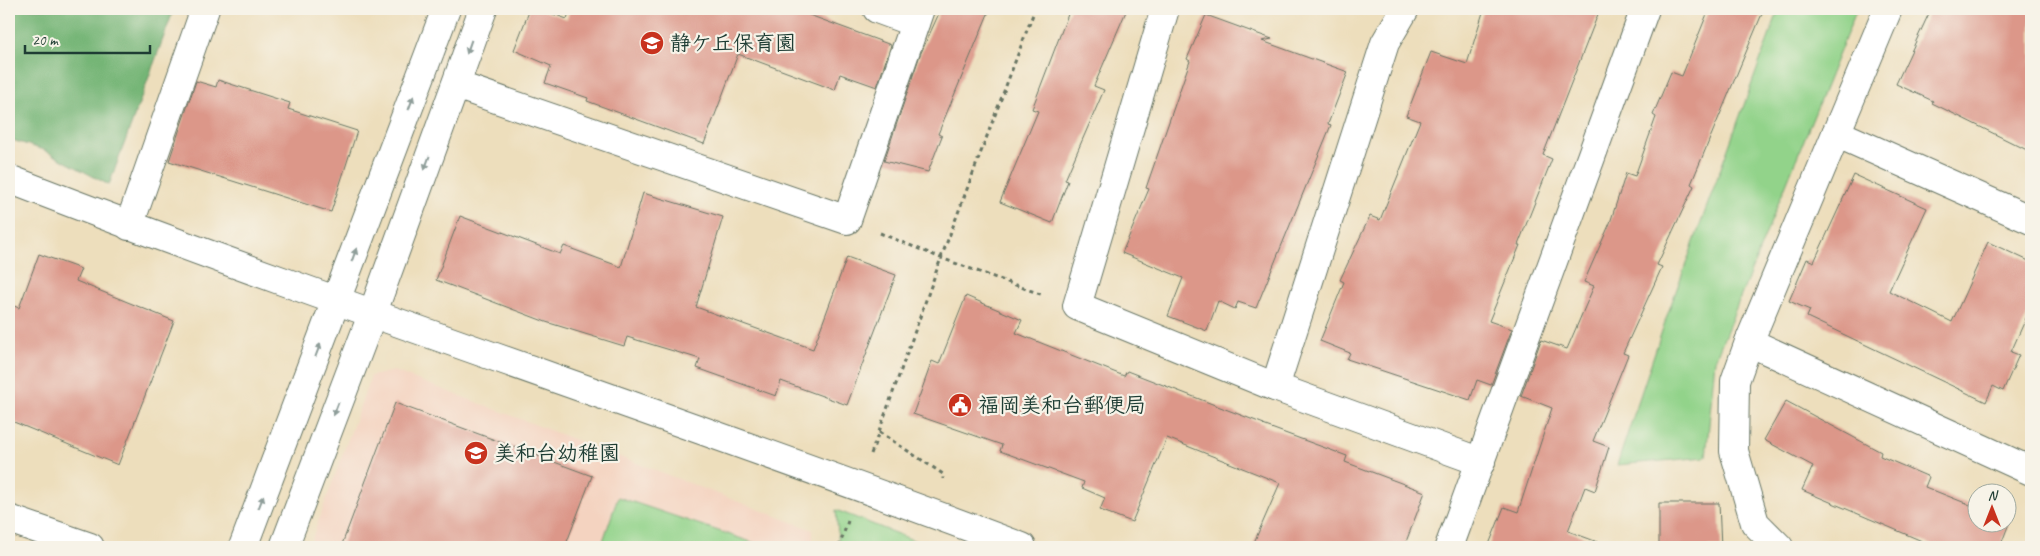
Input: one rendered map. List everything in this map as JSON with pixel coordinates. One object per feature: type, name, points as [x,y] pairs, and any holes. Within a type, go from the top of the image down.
[{"type":"street","points":[[129,226],[205,9]]},
{"type":"street","points":[[243,547],[446,9]]},
{"type":"street","points":[[284,547],[372,315],[482,9]]},
{"type":"street","points":[[456,85],[847,220],[918,16],[877,9]]},
{"type":"street","points":[[1165,9],[1076,306],[1275,387],[1481,462]]},
{"type":"street","points":[[1275,387],[1385,43],[1405,9]]},
{"type":"street","points":[[1449,547],[1645,9]]},
{"type":"street","points":[[1779,547],[1755,523],[1734,452],[1735,381],[1749,342],[1888,9]]},
{"type":"street","points":[[1836,133],[2031,220]]},
{"type":"street","points":[[9,179],[129,226],[372,315],[815,470],[1022,547]]},
{"type":"street","points":[[1749,342],[2031,471]]},
{"type":"street","points":[[9,520],[90,547]]},
{"type":"path","points":[[870,459],[942,258],[1036,9]]},
{"type":"path","points":[[847,220],[942,258],[1076,306]]},
{"type":"path","points":[[879,432],[943,474],[938,516]]},
{"type":"path","points":[[838,547],[851,512]]},
{"type":"shaded area","name":"美和台幼稚園","points":[[394,371],[813,530],[813,547],[309,547],[371,376]]},
{"type":"green space","points":[[9,9],[174,9],[109,185],[44,150],[9,139]]},
{"type":"green space","points":[[1779,9],[1857,9],[1715,360],[1706,457],[1617,465],[1668,313]]},
{"type":"green space","points":[[618,497],[766,547],[601,547]]},
{"type":"green space","points":[[836,510],[931,547],[839,547]]},
{"type":"building","points":[[530,9],[539,9],[567,19],[570,9],[793,9],[891,45],[877,87],[840,74],[835,90],[738,54],[704,144],[587,101],[588,98],[545,83],[551,66],[514,50]]},
{"type":"building","points":[[941,9],[990,9],[938,134],[942,136],[928,172],[884,161],[920,55]]},
{"type":"building","points":[[1070,9],[1127,9],[1094,86],[1104,90],[1065,180],[1068,181],[1052,223],[1000,202],[1038,111],[1032,109]]},
{"type":"building","points":[[1484,9],[1600,9],[1543,155],[1552,159],[1489,321],[1512,329],[1491,385],[1477,380],[1470,400],[1347,359],[1350,353],[1320,341],[1344,282],[1340,280],[1370,216],[1380,220],[1420,121],[1406,116],[1431,52],[1467,64]]},
{"type":"building","points":[[1709,9],[1764,9],[1691,184],[1694,186],[1657,265],[1662,267],[1623,353],[1628,355],[1593,441],[1609,447],[1595,491],[1585,487],[1568,531],[1603,544],[1602,547],[1488,547],[1504,507],[1518,512],[1552,408],[1521,396],[1541,340],[1567,349],[1594,286],[1584,282],[1610,223],[1626,173],[1635,176],[1656,117],[1653,115],[1671,72],[1682,76]]},
{"type":"building","points":[[1931,9],[2031,9],[2031,152],[1896,84]]},
{"type":"building","points":[[1206,15],[1272,39],[1262,41],[1348,72],[1328,124],[1331,125],[1256,308],[1238,302],[1235,309],[1218,301],[1207,331],[1168,316],[1183,278],[1122,253],[1149,189],[1146,188],[1190,61],[1187,59]]},
{"type":"building","points":[[218,80],[290,103],[288,109],[357,131],[331,212],[169,161],[196,81],[216,87]]},
{"type":"building","points":[[1854,175],[1927,208],[1889,291],[1952,322],[1988,242],[2031,262],[2031,307],[2011,352],[2019,355],[2003,391],[1993,386],[1986,402],[1807,317],[1810,310],[1789,301],[1807,259],[1814,262]]},
{"type":"building","points":[[643,193],[723,217],[696,307],[813,349],[847,257],[896,275],[847,405],[781,381],[776,396],[697,368],[700,359],[627,337],[624,346],[546,322],[436,280],[460,216],[560,254],[564,246],[621,267]]},
{"type":"building","points":[[39,254],[81,269],[76,281],[174,321],[118,465],[9,420],[9,304],[19,308]]},
{"type":"building","points":[[966,296],[1022,320],[1016,333],[1124,376],[1127,371],[1347,456],[1345,462],[1425,492],[1404,547],[1252,547],[1280,483],[1167,438],[1132,522],[1100,510],[1105,498],[1082,488],[1084,482],[1000,451],[1002,445],[913,414],[932,361],[939,364]]},
{"type":"building","points":[[1786,401],[1881,452],[1880,456],[1929,477],[1925,487],[1968,504],[1968,534],[2005,534],[2000,547],[1936,547],[1802,490],[1813,466],[1764,440]]},
{"type":"building","points":[[395,403],[592,476],[565,547],[341,547]]},
{"type":"building","points":[[1659,503],[1719,503],[1721,547],[1659,547]]},
{"type":"place","name":"静ケ丘保育園","points":[[652,43]]},
{"type":"place","name":"福岡美和台郵便局","points":[[960,405]]},
{"type":"place","name":"美和台幼稚園","points":[[476,453]]}]
